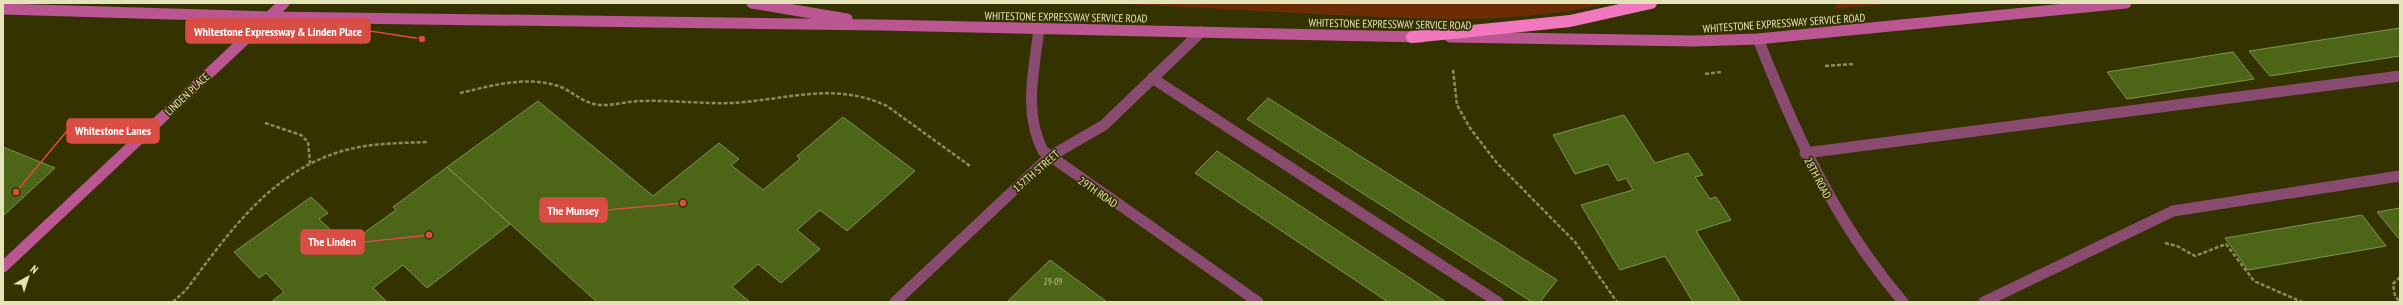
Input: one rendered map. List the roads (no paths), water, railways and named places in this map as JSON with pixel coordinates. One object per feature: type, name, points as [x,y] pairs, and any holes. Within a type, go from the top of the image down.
[{"type":"highway","points":[[1412,37],[1570,21],[1651,3]]},
{"type":"main road","name":"LINDEN PLACE","points":[[3,267],[284,3]]},
{"type":"main road","points":[[752,3],[881,25]]},
{"type":"main road","name":"WHITESTONE EXPRESSWAY SERVICE ROAD","points":[[3,9],[269,17],[881,25],[1412,37],[1693,41],[1758,39],[2126,3]]},
{"type":"street","name":"29TH ROAD","points":[[1039,29],[1030,114],[1035,137],[1049,157],[1258,302]]},
{"type":"street","name":"137TH STREET","points":[[895,302],[1049,157],[1096,131],[1201,32]]},
{"type":"street","name":"28TH ROAD","points":[[1758,39],[1805,153],[1846,228],[1879,275],[1903,302]]},
{"type":"street","points":[[1805,153],[2400,76]]},
{"type":"street","points":[[1152,78],[1498,302]]},
{"type":"street","points":[[1984,302],[2173,211],[2400,176]]},
{"type":"place","name":"Whitestone Expressway & Linden Place","points":[[422,39]]},
{"type":"place","name":"Whitestone Lanes","points":[[16,192]]},
{"type":"place","name":"The Munsey","points":[[683,203]]},
{"type":"place","name":"The Linden","points":[[429,235]]}]
